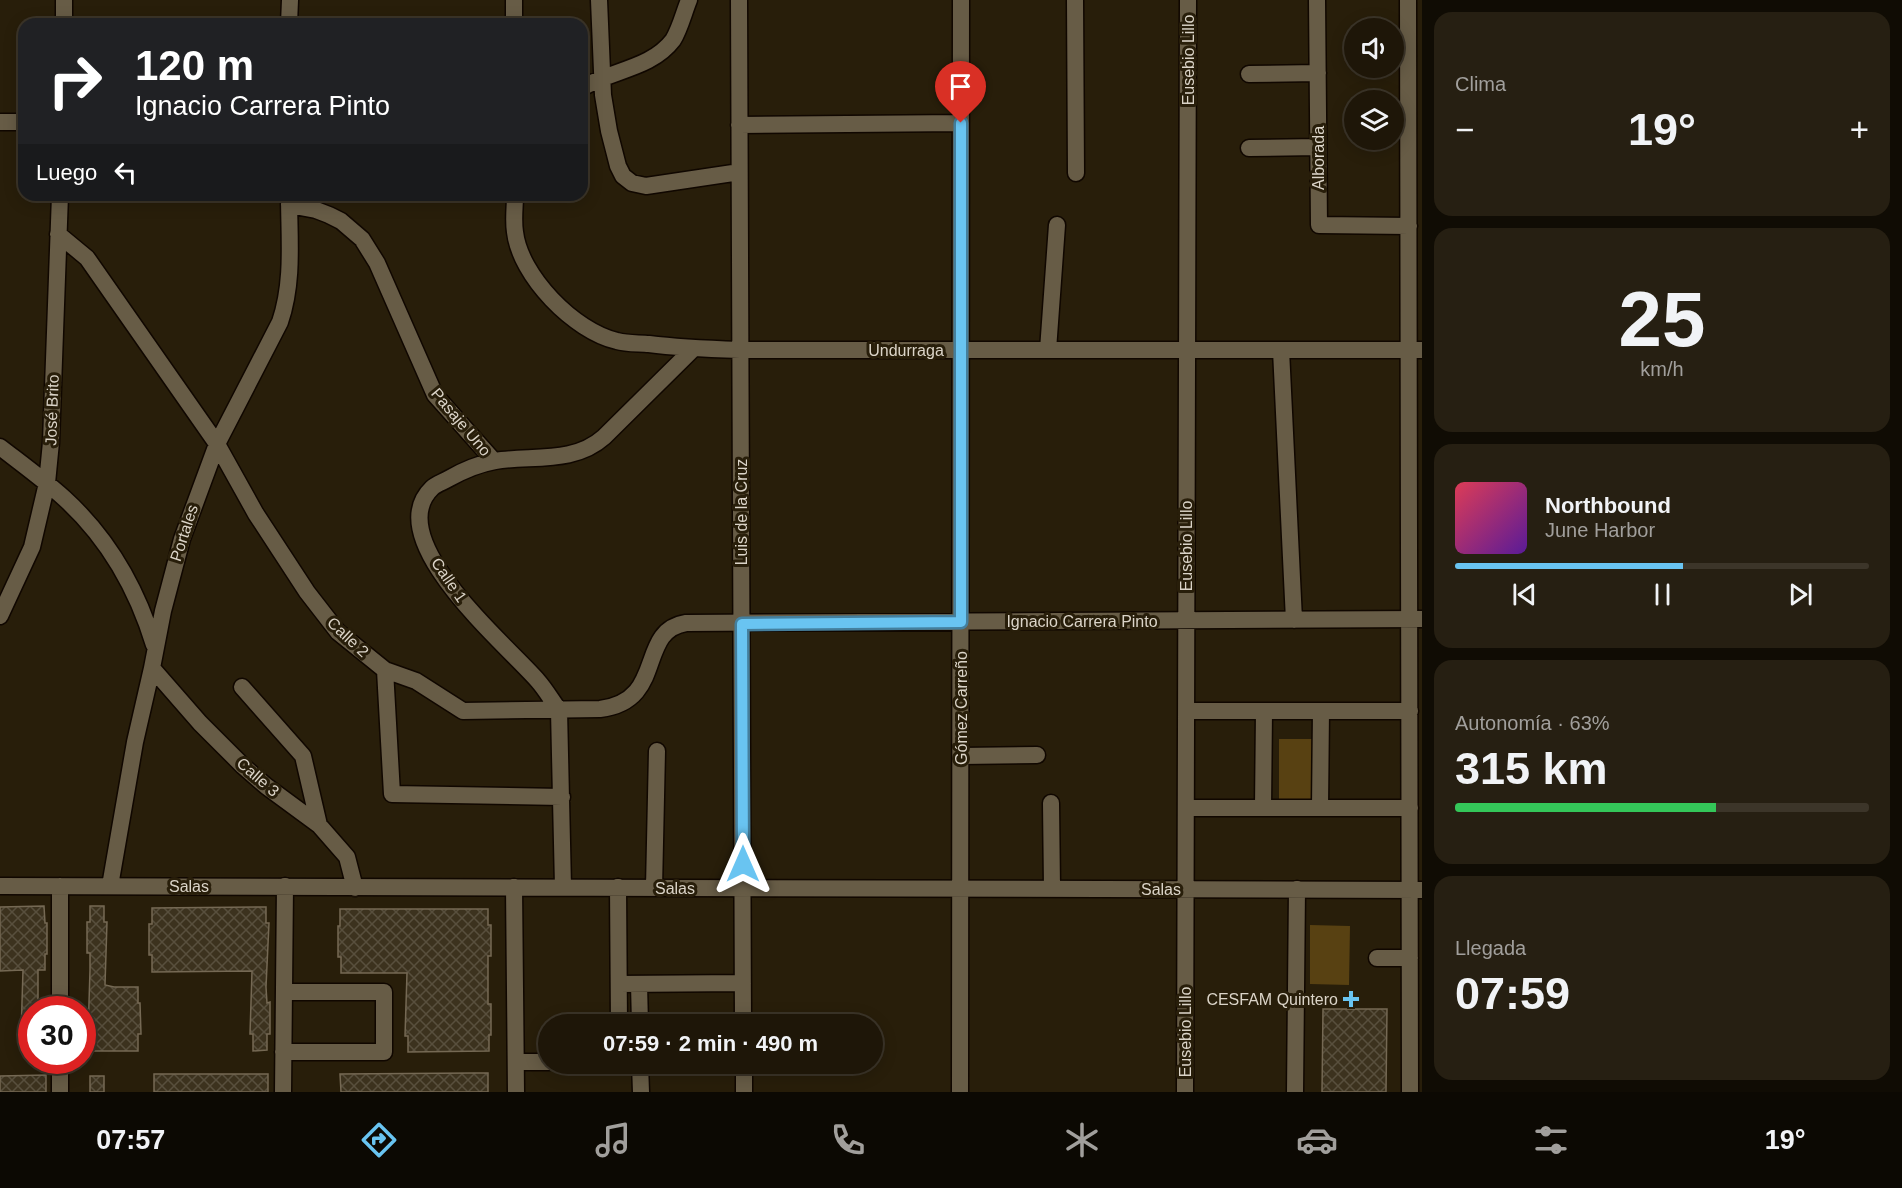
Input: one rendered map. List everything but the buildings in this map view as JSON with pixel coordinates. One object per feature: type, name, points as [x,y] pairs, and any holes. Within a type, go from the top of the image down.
[{"type":"street","points":[[64,0],[64,18]]},
{"type":"street","points":[[289,18],[290,0]]},
{"type":"street","points":[[514,0],[514,18]]},
{"type":"street","points":[[599,0],[604,104],[618,166],[627,180],[646,186],[733,173]]},
{"type":"street","points":[[588,85],[604,76],[639,64],[667,46],[674,38],[688,0]]},
{"type":"street","name":"Luis de la Cruz","points":[[739,0],[743,1014]]},
{"type":"street","name":"Gómez Carreño","points":[[960,1092],[961,0]]},
{"type":"street","points":[[1075,0],[1076,173]]},
{"type":"street","name":"Eusebio Lillo","points":[[1185,1092],[1188,0]]},
{"type":"street","name":"Alborada","points":[[1317,0],[1319,225],[1409,226]]},
{"type":"street","points":[[1408,0],[1409,226],[1416,350],[1416,619],[1410,808],[1416,890],[1410,958],[1410,1092]]},
{"type":"street","points":[[1249,74],[1318,74]]},
{"type":"street","points":[[0,122],[18,122]]},
{"type":"street","points":[[740,125],[961,123]]},
{"type":"street","points":[[1249,148],[1318,147]]},
{"type":"street","name":"José Brito","points":[[0,616],[32,547],[47,483],[51,442],[60,201]]},
{"type":"street","name":"Portales","points":[[120,891],[135,742],[153,668],[163,611],[182,538],[217,444],[284,310],[290,272],[289,201]]},
{"type":"street","name":"Pasaje Uno","points":[[292,201],[329,215],[352,229],[362,239],[378,263],[435,395],[494,461],[571,454],[591,447],[693,349]]},
{"type":"street","name":"Undurraga","points":[[514,201],[515,233],[534,276],[553,300],[576,320],[617,341],[693,349],[740,350],[1416,350]]},
{"type":"street","points":[[1047,350],[1057,225]]},
{"type":"street","name":"Calle 2","points":[[58,234],[87,258],[217,444],[255,514],[307,592],[338,632],[385,670],[416,681],[463,711],[609,708],[631,698],[645,680],[660,637],[671,627],[686,623],[742,624]]},
{"type":"street","points":[[1281,350],[1294,620]]},
{"type":"street","points":[[0,447],[47,483],[82,515],[110,551],[137,598],[156,649]]},
{"type":"street","name":"Calle 1","points":[[494,461],[463,471],[433,487],[427,494],[421,511],[420,531],[446,581],[489,632],[538,681],[559,710]]},
{"type":"street","name":"Ignacio Carrera Pinto","points":[[742,624],[1416,619]]},
{"type":"street","name":"Calle 3","points":[[153,668],[200,723],[243,766],[319,825],[347,857],[355,888]]},
{"type":"street","points":[[385,670],[392,794],[562,797]]},
{"type":"street","points":[[242,687],[303,756],[319,825]]},
{"type":"street","points":[[1186,711],[1321,711],[1414,705]]},
{"type":"street","points":[[559,710],[563,887]]},
{"type":"street","points":[[1263,808],[1264,711]]},
{"type":"street","points":[[1320,808],[1321,711]]},
{"type":"street","points":[[654,888],[657,751]]},
{"type":"street","points":[[961,756],[1037,755]]},
{"type":"street","points":[[1051,803],[1052,888]]},
{"type":"street","points":[[1186,808],[1410,808]]},
{"type":"street","name":"Salas","points":[[0,886],[60,886],[120,891],[285,886],[1416,890]]},
{"type":"street","points":[[60,886],[60,996]]},
{"type":"street","points":[[283,1092],[279,1060],[284,992],[285,886]]},
{"type":"street","points":[[514,887],[516,1092]]},
{"type":"street","points":[[618,887],[619,1014]]},
{"type":"street","points":[[1295,1092],[1298,890]]},
{"type":"street","points":[[1377,958],[1410,958]]},
{"type":"street","points":[[619,984],[743,983]]},
{"type":"street","points":[[639,984],[640,1014]]},
{"type":"street","points":[[279,1060],[384,1052],[384,992],[284,992]]},
{"type":"street","points":[[516,1062],[538,1062]]},
{"type":"street","points":[[60,1074],[60,1092]]},
{"type":"street","points":[[640,1074],[640,1092]]},
{"type":"street","points":[[744,1074],[744,1092]]},
{"type":"shaded area","points":[[1279,739],[1317,739],[1317,801],[1279,800]]},
{"type":"shaded area","points":[[1310,925],[1350,926],[1349,985],[1310,984]]},
{"type":"place","name":"CESFAM Quintero","points":[[1351,999]]},
{"type":"route","points":[[743,864],[742,624],[961,622],[961,123]]}]
